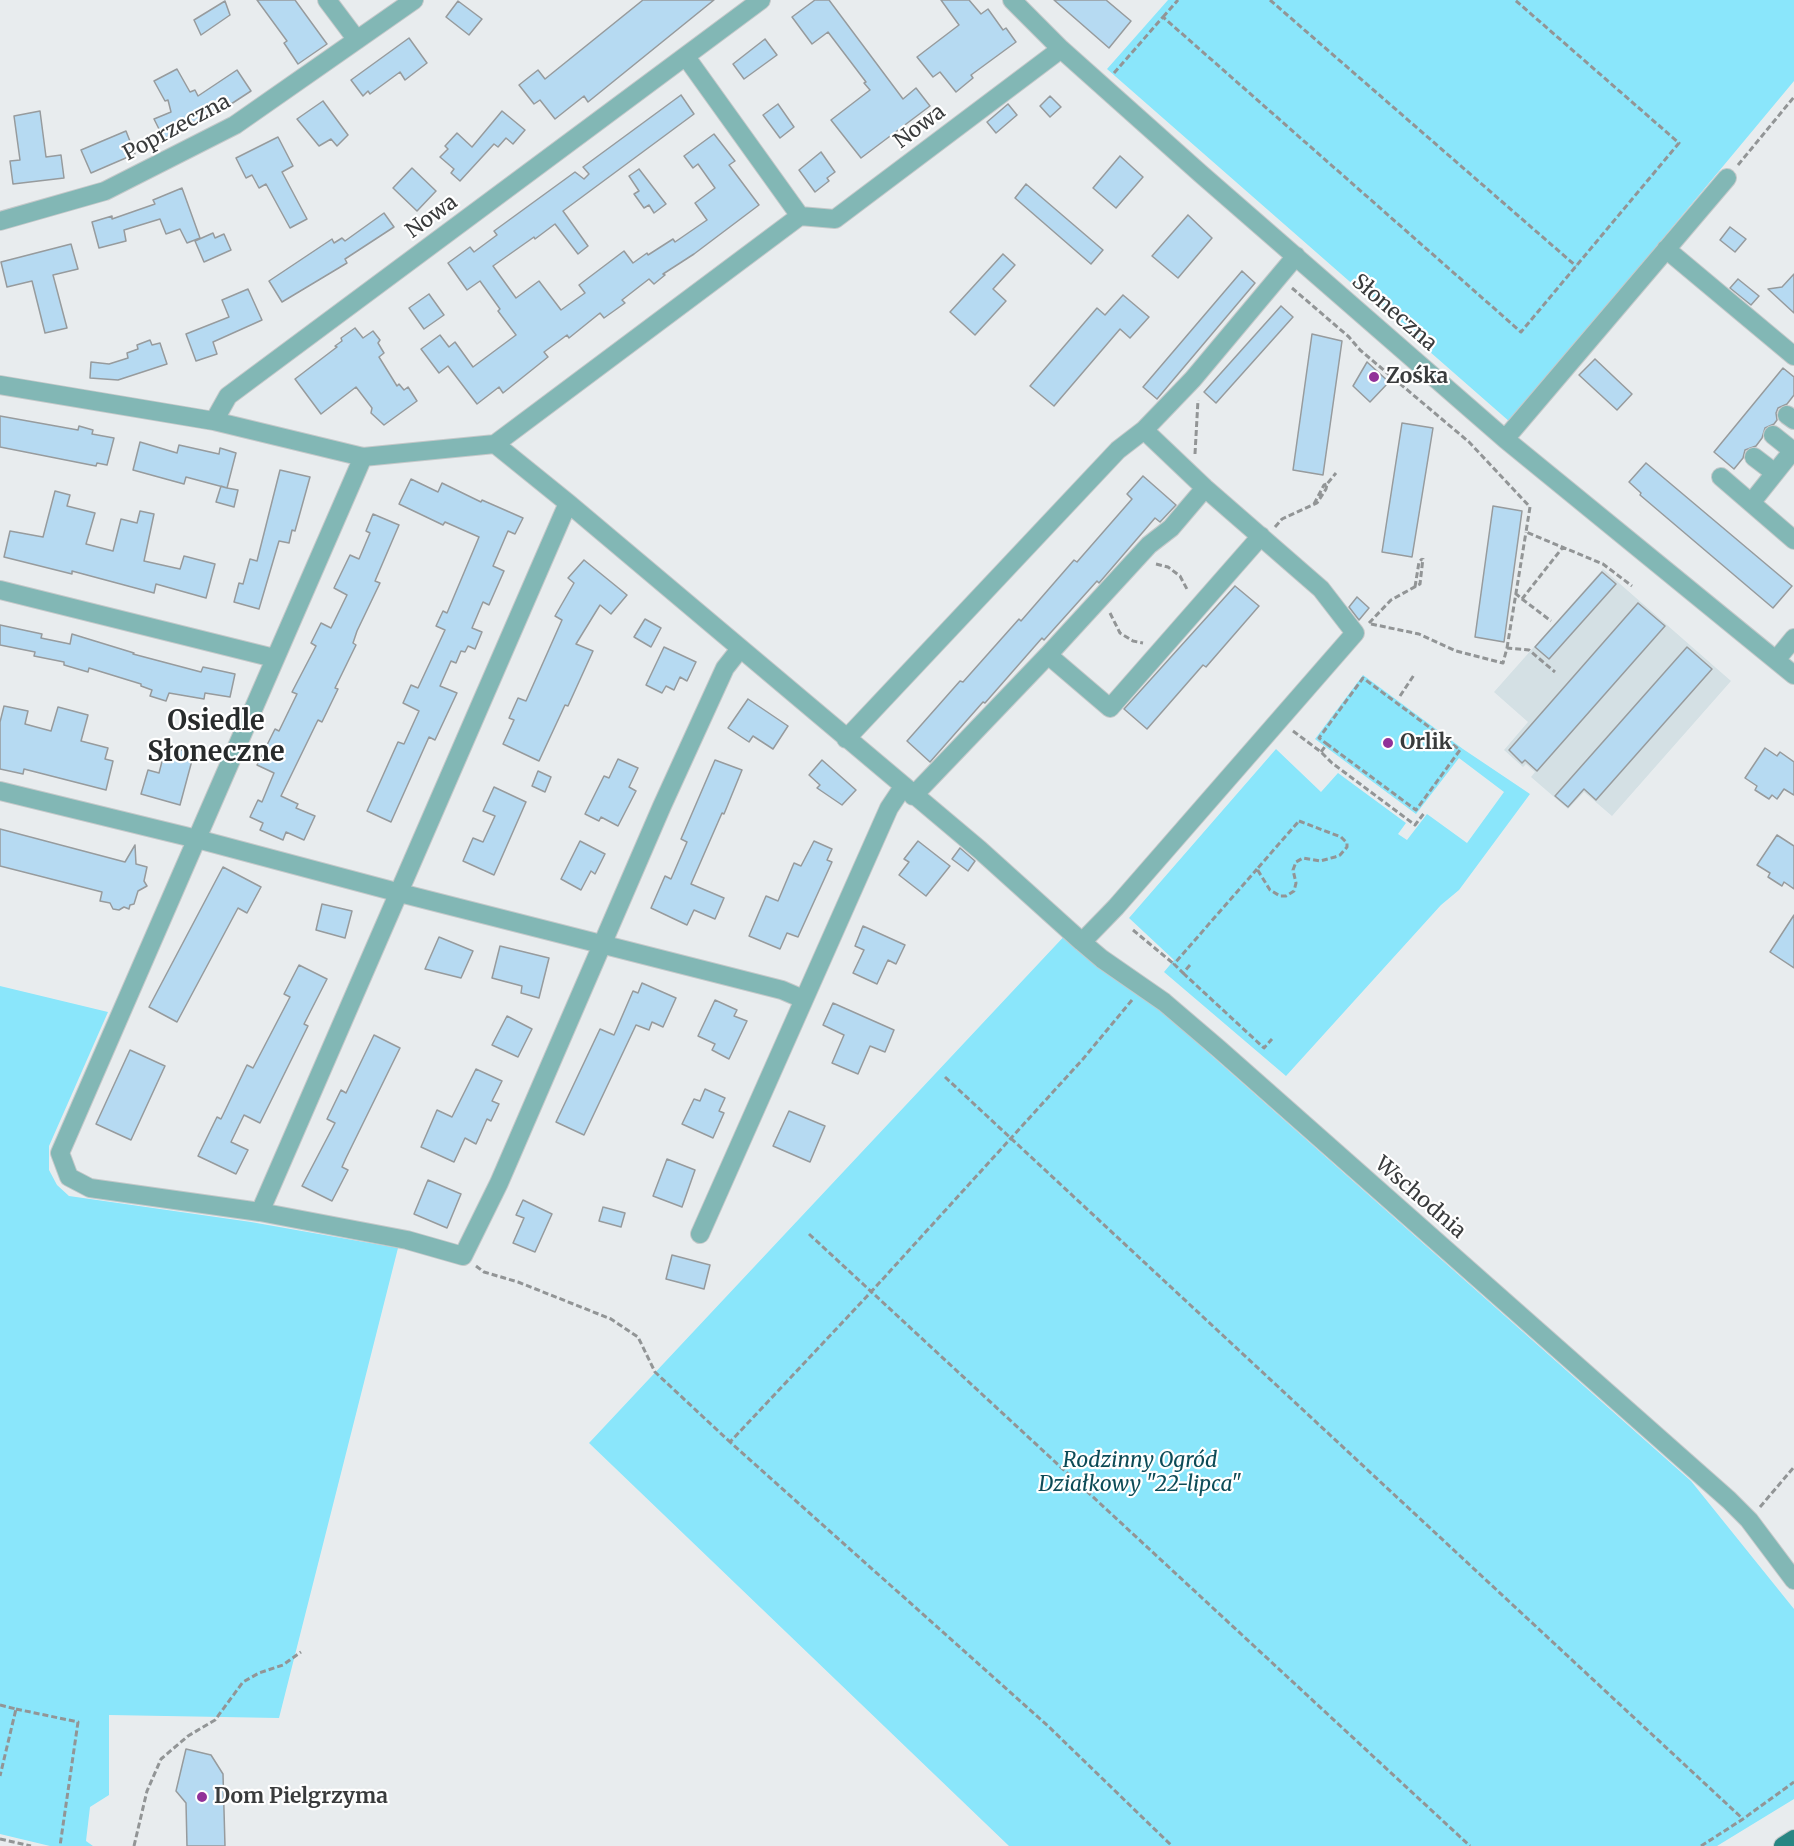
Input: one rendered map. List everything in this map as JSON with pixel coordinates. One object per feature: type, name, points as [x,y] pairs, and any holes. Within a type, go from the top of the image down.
[{"type":"main road","points":[[1783,1846],[1794,1839]]},
{"type":"street","points":[[327,0],[357,40]]},
{"type":"street","name":"Poprzeczna","points":[[0,221],[105,191],[225,130],[414,0]]},
{"type":"street","name":"Nowa","points":[[214,421],[228,396],[761,0]]},
{"type":"street","name":"Słoneczna","points":[[1012,0],[1061,49],[1505,439],[1794,675]]},
{"type":"street","name":"Nowa","points":[[800,216],[835,219],[1061,49]]},
{"type":"street","points":[[0,385],[214,421],[363,457],[495,444],[800,216],[686,57]]},
{"type":"street","points":[[1505,439],[1727,178]]},
{"type":"street","points":[[1666,249],[1794,356]]},
{"type":"street","points":[[846,739],[1118,450],[1144,430],[1193,379],[1296,256]]},
{"type":"street","points":[[1082,942],[1116,907],[1355,633],[1321,589],[1205,488],[1144,430]]},
{"type":"street","points":[[1751,503],[1793,450],[1773,435]]},
{"type":"street","name":"Wschodnia","points":[[495,444],[980,850],[998,869],[1102,959],[1164,1002],[1211,1043],[1749,1520],[1794,1580]]},
{"type":"street","points":[[363,457],[60,1153],[69,1177],[90,1188],[260,1212],[407,1240],[463,1256],[499,1183],[662,806],[725,668],[740,649]]},
{"type":"street","points":[[1754,457],[1774,473]]},
{"type":"street","points":[[1721,477],[1794,540]]},
{"type":"street","points":[[700,1234],[889,807],[908,792],[1048,655],[1149,545],[1171,528],[1205,488]]},
{"type":"street","points":[[260,1212],[568,503]]},
{"type":"street","points":[[1048,655],[1110,708],[1263,538]]},
{"type":"street","points":[[0,590],[274,658]]},
{"type":"street","points":[[1776,660],[1794,638]]},
{"type":"street","points":[[0,791],[197,839],[400,894],[782,990],[803,999]]},
{"type":"path","points":[[1114,73],[1178,0]]},
{"type":"path","points":[[1270,0],[1576,266]]},
{"type":"path","points":[[1163,17],[1521,332],[1679,143],[1515,0]]},
{"type":"path","points":[[1727,178],[1794,97]]},
{"type":"path","points":[[1281,273],[1284,281],[1349,337],[1360,350],[1468,442],[1530,507],[1503,663],[1456,651],[1419,634],[1369,623]]},
{"type":"path","points":[[1193,379],[1198,387],[1195,460]]},
{"type":"path","points":[[1263,538],[1282,519],[1317,503],[1327,483],[1336,473]]},
{"type":"path","points":[[1526,532],[1603,564],[1632,586]]},
{"type":"path","points":[[1522,598],[1563,547]]},
{"type":"path","points":[[1363,630],[1391,600],[1415,587],[1419,584],[1423,558],[1419,562],[1415,587]]},
{"type":"path","points":[[1134,561],[1168,567],[1180,576],[1187,587],[1190,599],[1190,618]]},
{"type":"path","points":[[1108,588],[1109,611],[1120,633],[1133,641],[1148,644],[1168,642]]},
{"type":"path","points":[[1515,593],[1551,621]]},
{"type":"path","points":[[1507,648],[1529,650],[1555,672]]},
{"type":"path","points":[[1400,696],[1414,675]]},
{"type":"path","points":[[1363,678],[1460,750],[1416,810],[1327,744],[1319,738],[1363,678]]},
{"type":"path","points":[[1295,732],[1321,752],[1332,764],[1415,825],[1425,812]]},
{"type":"path","points":[[1321,752],[1327,744]]},
{"type":"path","points":[[1174,964],[1299,820],[1341,837],[1347,843],[1347,847],[1335,857],[1320,861],[1303,858],[1296,862],[1293,870],[1296,886],[1294,891],[1286,896],[1280,896],[1270,890],[1257,869]]},
{"type":"path","points":[[1133,930],[1174,964],[1264,1048],[1272,1040]]},
{"type":"path","points":[[1183,973],[1190,965]]},
{"type":"path","points":[[730,1442],[871,1292],[1090,1050],[1126,1009],[1142,986]]},
{"type":"path","points":[[945,1077],[1743,1819]]},
{"type":"path","points":[[809,1234],[1470,1846]]},
{"type":"path","points":[[463,1256],[484,1272],[518,1282],[610,1319],[638,1337],[655,1372],[730,1442],[1048,1726],[1172,1846]]},
{"type":"path","points":[[1749,1520],[1794,1467]]},
{"type":"path","points":[[134,1846],[147,1791],[161,1759],[188,1736],[215,1720],[243,1682],[259,1673],[283,1665],[301,1652]]},
{"type":"path","points":[[0,1705],[78,1722],[60,1846]]},
{"type":"path","points":[[0,1776],[16,1708]]},
{"type":"path","points":[[1701,1846],[1794,1782]]},
{"type":"path","points":[[0,1839],[32,1846]]},
{"type":"shaded area","points":[[1603,569],[1731,681],[1612,816],[1584,792],[1568,809],[1531,777],[1535,772],[1526,764],[1523,767],[1504,750],[1528,722],[1494,692]]},
{"type":"green space","points":[[1168,0],[1794,0],[1794,81],[1510,422],[1107,69]]},
{"type":"green space","points":[[1363,675],[1463,749],[1530,794],[1459,890],[1441,905],[1286,1076],[1164,972],[1174,960],[1129,918],[1276,749],[1321,792],[1338,773],[1406,823],[1398,834],[1407,840],[1427,814],[1467,843],[1504,792],[1459,758],[1416,814],[1315,739]]},
{"type":"green space","name":"Rodzinny Ogród Działkowy \"22-lipca\"","points":[[1070,930],[1691,1481],[1794,1609],[1794,1799],[1717,1846],[1009,1846],[589,1443]]},
{"type":"green space","points":[[0,986],[108,1012],[49,1146],[49,1170],[57,1185],[69,1196],[251,1222],[398,1248],[279,1718],[109,1715],[109,1795],[90,1807],[86,1841],[93,1846],[50,1846],[0,1834]]},
{"type":"building","points":[[257,0],[295,0],[327,44],[298,64],[284,43],[287,41]]},
{"type":"building","points":[[643,0],[714,0],[588,102],[584,96],[555,119],[540,100],[534,104],[519,85],[538,70],[545,79]]},
{"type":"building","points":[[815,0],[829,0],[903,99],[916,88],[930,106],[861,158],[831,120],[870,90],[828,32],[812,44],[792,17]]},
{"type":"building","points":[[941,0],[969,0],[981,14],[988,9],[1003,30],[1006,28],[1016,42],[971,75],[973,78],[956,92],[940,72],[933,77],[917,57],[959,25]]},
{"type":"building","points":[[1054,0],[1106,0],[1131,21],[1109,48]]},
{"type":"building","points":[[225,1],[230,15],[201,35],[194,20]]},
{"type":"building","points":[[458,1],[482,19],[469,35],[446,17]]},
{"type":"building","points":[[409,38],[427,63],[405,80],[400,72],[370,94],[368,91],[363,96],[351,80]]},
{"type":"building","points":[[765,39],[777,55],[744,79],[733,64]]},
{"type":"building","points":[[177,69],[190,92],[195,90],[198,96],[237,70],[251,91],[228,106],[226,104],[164,139],[154,119],[171,112],[168,100],[165,101],[154,81]]},
{"type":"building","points":[[681,95],[694,114],[563,211],[588,246],[578,254],[555,224],[493,266],[516,298],[539,281],[561,310],[585,293],[579,285],[624,251],[633,263],[673,239],[675,242],[707,220],[695,203],[715,188],[698,164],[693,168],[684,156],[714,134],[735,161],[729,165],[759,205],[694,254],[663,274],[665,275],[654,284],[649,279],[622,300],[625,303],[604,318],[600,313],[569,338],[567,335],[544,352],[548,357],[503,393],[499,387],[477,404],[448,366],[439,373],[421,349],[440,335],[449,347],[455,342],[473,367],[516,335],[480,281],[467,290],[448,263],[470,247],[474,252],[497,235],[494,231],[575,172],[584,179],[589,174],[583,167]]},
{"type":"building","points":[[1050,96],[1061,107],[1050,117],[1040,106]]},
{"type":"building","points":[[323,101],[348,135],[337,146],[331,139],[319,146],[297,119]]},
{"type":"building","points":[[778,104],[794,127],[780,138],[763,115]]},
{"type":"building","points":[[1008,104],[1017,115],[996,133],[987,122]]},
{"type":"building","points":[[40,111],[46,157],[61,155],[64,178],[13,184],[10,161],[20,160],[14,116]]},
{"type":"building","points":[[502,111],[525,130],[513,144],[506,138],[498,147],[494,144],[460,181],[451,173],[454,169],[440,157],[448,149],[445,146],[457,133],[472,147]]},
{"type":"building","points":[[126,131],[135,154],[91,173],[81,150]]},
{"type":"building","points":[[278,137],[293,166],[282,172],[307,219],[290,228],[266,184],[259,188],[252,175],[246,178],[236,158]]},
{"type":"building","points":[[821,152],[835,172],[827,178],[829,181],[815,192],[799,170]]},
{"type":"building","points":[[1120,156],[1143,177],[1116,208],[1093,188]]},
{"type":"building","points":[[412,168],[436,191],[417,211],[393,188]]},
{"type":"building","points":[[639,169],[666,204],[654,213],[649,205],[644,208],[634,194],[639,191],[629,176]]},
{"type":"building","points":[[1026,184],[1103,250],[1091,264],[1015,198]]},
{"type":"building","points":[[182,188],[200,238],[187,243],[180,229],[166,234],[160,219],[124,230],[126,241],[99,248],[92,222],[112,216],[112,219],[155,204],[153,200]]},
{"type":"building","points":[[384,213],[394,227],[345,259],[347,263],[282,302],[269,281],[332,239],[334,243],[342,238],[345,241]]},
{"type":"building","points":[[1188,215],[1212,238],[1178,278],[1152,256]]},
{"type":"building","points":[[1730,227],[1746,239],[1735,252],[1720,240]]},
{"type":"building","points":[[213,233],[215,238],[224,234],[231,250],[204,262],[195,241]]},
{"type":"building","points":[[71,244],[78,269],[53,275],[67,328],[45,333],[32,281],[7,287],[1,262]]},
{"type":"building","points":[[1003,254],[1015,265],[993,289],[1006,301],[975,335],[950,312]]},
{"type":"building","points":[[1242,271],[1255,283],[1157,399],[1143,387]]},
{"type":"building","points":[[1794,274],[1794,313],[1768,289],[1782,287]]},
{"type":"building","points":[[1738,279],[1759,296],[1751,305],[1730,288]]},
{"type":"building","points":[[248,289],[262,320],[213,342],[217,354],[196,361],[186,334],[229,317],[222,300]]},
{"type":"building","points":[[429,294],[444,315],[424,329],[409,308]]},
{"type":"building","points":[[1123,295],[1149,317],[1130,338],[1120,329],[1054,406],[1030,386],[1097,308],[1105,315]]},
{"type":"building","points":[[1281,306],[1293,317],[1216,403],[1204,392]]},
{"type":"building","points":[[355,328],[363,338],[373,331],[380,340],[378,343],[384,353],[379,357],[397,386],[399,384],[404,390],[408,387],[417,401],[384,425],[371,413],[372,408],[356,387],[321,414],[295,379],[337,347],[335,346],[342,341],[341,338]]},
{"type":"building","points":[[1312,334],[1342,341],[1323,475],[1293,470]]},
{"type":"building","points":[[150,340],[152,345],[160,343],[167,364],[118,380],[90,378],[91,362],[109,364],[128,358],[127,353],[138,349],[137,345]]},
{"type":"building","points":[[1595,359],[1632,394],[1617,410],[1579,375]]},
{"type":"building","points":[[1367,362],[1389,382],[1370,402],[1353,386]]},
{"type":"building","points":[[1783,368],[1794,377],[1794,395],[1787,404],[1778,408],[1777,420],[1765,428],[1756,446],[1745,450],[1743,458],[1734,469],[1714,452]]},
{"type":"building","points":[[0,416],[78,430],[79,426],[93,430],[92,434],[114,438],[107,465],[97,463],[96,466],[0,447]]},
{"type":"building","points":[[1402,423],[1433,428],[1412,557],[1382,552]]},
{"type":"building","points":[[140,442],[177,453],[179,445],[219,454],[220,448],[236,453],[227,488],[238,490],[234,507],[216,502],[221,486],[186,477],[184,484],[133,470]]},
{"type":"building","points":[[1646,463],[1792,586],[1773,608],[1640,495],[1641,493],[1629,482]]},
{"type":"building","points":[[280,470],[310,477],[295,531],[292,530],[289,543],[279,541],[259,609],[234,602],[239,583],[243,584],[250,559],[257,561]]},
{"type":"building","points":[[1143,476],[1176,505],[1160,522],[1155,518],[1099,583],[1097,581],[1044,640],[1042,638],[930,762],[907,741],[960,681],[963,682],[1019,619],[1021,621],[1074,560],[1077,562],[1132,499],[1127,494]]},
{"type":"building","points":[[411,479],[438,492],[442,483],[481,502],[482,500],[523,518],[515,534],[508,531],[493,566],[504,571],[489,605],[483,602],[472,628],[482,632],[475,649],[468,646],[465,652],[461,651],[456,663],[451,661],[440,686],[457,693],[435,740],[429,737],[391,822],[367,811],[398,742],[404,744],[419,711],[403,703],[411,685],[418,688],[445,630],[436,626],[443,611],[447,613],[479,537],[445,522],[443,525],[399,504]]},
{"type":"building","points":[[55,491],[70,495],[67,506],[95,513],[86,544],[113,551],[121,519],[137,523],[140,511],[154,514],[144,561],[180,569],[184,556],[215,564],[206,598],[156,584],[154,593],[72,571],[72,574],[4,557],[10,531],[43,537]]},
{"type":"building","points":[[1493,506],[1522,511],[1504,642],[1475,637]]},
{"type":"building","points":[[373,514],[399,525],[375,581],[380,583],[357,631],[353,643],[356,645],[335,688],[338,689],[322,722],[318,720],[281,796],[298,804],[296,808],[315,816],[304,840],[286,832],[283,840],[260,830],[263,823],[250,817],[258,800],[262,802],[274,773],[257,765],[275,729],[279,731],[297,694],[292,692],[316,646],[311,643],[321,623],[331,628],[347,595],[334,588],[350,555],[359,559],[370,533],[366,531]]},
{"type":"building","points":[[584,560],[627,595],[611,614],[600,605],[576,644],[593,651],[539,761],[503,744],[514,720],[509,718],[518,698],[526,701],[562,620],[555,616],[574,583],[568,578]]},
{"type":"building","points":[[1602,572],[1616,584],[1549,659],[1535,647]]},
{"type":"building","points":[[1235,586],[1259,606],[1206,667],[1203,665],[1147,729],[1124,709]]},
{"type":"building","points":[[1357,597],[1369,608],[1359,620],[1349,607]]},
{"type":"building","points":[[1638,603],[1665,626],[1537,771],[1525,760],[1522,763],[1509,750]]},
{"type":"building","points":[[645,619],[661,628],[651,647],[634,637]]},
{"type":"building","points":[[0,625],[42,634],[41,638],[70,644],[72,634],[133,654],[201,672],[203,667],[235,674],[230,697],[205,693],[204,699],[169,693],[166,701],[150,696],[152,690],[141,684],[89,668],[88,672],[64,665],[64,662],[34,656],[35,652],[0,645]]},
{"type":"building","points":[[664,647],[696,662],[687,681],[680,677],[674,690],[666,686],[662,693],[646,685]]},
{"type":"building","points":[[1687,647],[1712,669],[1596,800],[1584,789],[1568,807],[1555,796]]},
{"type":"building","points":[[748,699],[788,726],[773,749],[753,736],[749,742],[728,728]]},
{"type":"building","points":[[4,706],[28,711],[25,724],[51,731],[58,707],[88,715],[81,741],[108,748],[105,759],[113,761],[106,790],[24,769],[23,774],[0,769],[0,722]]},
{"type":"building","points":[[166,746],[194,753],[180,805],[141,794],[148,770],[159,773]]},
{"type":"building","points":[[1765,748],[1777,756],[1780,752],[1794,762],[1794,795],[1784,789],[1777,799],[1772,795],[1769,799],[1755,790],[1757,786],[1745,778]]},
{"type":"building","points":[[618,759],[638,768],[629,787],[636,791],[618,826],[601,817],[599,821],[585,814],[604,776],[609,778]]},
{"type":"building","points":[[715,760],[742,770],[691,884],[724,898],[715,919],[694,910],[687,925],[651,908],[665,876],[671,879],[687,842],[681,839]]},
{"type":"building","points":[[822,760],[856,790],[842,805],[817,788],[820,785],[809,775]]},
{"type":"building","points":[[538,771],[551,777],[545,792],[532,786]]},
{"type":"building","points":[[494,787],[526,802],[494,875],[463,861],[473,838],[483,842],[495,816],[483,811]]},
{"type":"building","points":[[0,829],[125,862],[135,845],[136,864],[147,867],[144,881],[147,886],[138,891],[134,904],[130,905],[129,909],[124,907],[119,910],[113,909],[110,903],[100,901],[102,892],[0,866]]},
{"type":"building","points":[[1777,835],[1794,846],[1794,889],[1784,882],[1782,886],[1768,877],[1770,873],[1757,865]]},
{"type":"building","points":[[580,841],[605,854],[595,874],[591,871],[581,890],[561,879]]},
{"type":"building","points":[[814,841],[832,849],[827,860],[832,862],[798,937],[787,933],[780,949],[749,936],[766,896],[778,901],[794,863],[801,866]]},
{"type":"building","points":[[918,841],[950,866],[926,896],[899,875],[909,862],[904,859]]},
{"type":"building","points":[[960,848],[975,861],[968,871],[952,859]]},
{"type":"building","points":[[223,867],[261,887],[247,913],[238,908],[177,1022],[149,1007]]},
{"type":"building","points":[[322,904],[352,911],[345,938],[316,930]]},
{"type":"building","points":[[1794,915],[1794,968],[1770,952]]},
{"type":"building","points":[[863,926],[905,945],[896,964],[888,960],[877,984],[853,973],[864,950],[855,946]]},
{"type":"building","points":[[439,937],[473,951],[461,978],[425,969]]},
{"type":"building","points":[[500,946],[549,958],[539,998],[521,993],[522,986],[492,978]]},
{"type":"building","points":[[299,965],[327,979],[304,1024],[308,1026],[260,1123],[244,1115],[231,1142],[248,1150],[236,1174],[198,1156],[217,1117],[221,1119],[247,1065],[253,1068],[290,997],[284,994]]},
{"type":"building","points":[[642,983],[676,998],[663,1027],[652,1022],[649,1030],[636,1025],[584,1135],[556,1122],[600,1029],[614,1035],[633,991],[638,993]]},
{"type":"building","points":[[715,1000],[737,1010],[734,1016],[747,1021],[729,1059],[712,1050],[715,1044],[698,1036]]},
{"type":"building","points":[[833,1003],[894,1030],[885,1052],[870,1046],[858,1074],[832,1063],[844,1035],[823,1025]]},
{"type":"building","points":[[507,1016],[532,1029],[518,1057],[492,1045]]},
{"type":"building","points":[[374,1035],[400,1048],[342,1167],[348,1170],[332,1201],[302,1186],[335,1123],[327,1119],[341,1090],[346,1093]]},
{"type":"building","points":[[130,1050],[165,1066],[131,1140],[96,1124]]},
{"type":"building","points":[[476,1069],[502,1081],[492,1101],[499,1104],[491,1121],[487,1119],[476,1144],[465,1138],[454,1162],[421,1147],[437,1110],[452,1117]]},
{"type":"building","points":[[705,1089],[725,1098],[719,1111],[724,1113],[713,1138],[682,1124],[694,1099],[700,1101]]},
{"type":"building","points":[[789,1111],[825,1126],[810,1162],[773,1146]]},
{"type":"building","points":[[667,1159],[695,1170],[682,1207],[653,1196]]},
{"type":"building","points":[[428,1180],[461,1194],[447,1228],[414,1214]]},
{"type":"building","points":[[523,1200],[552,1214],[535,1252],[513,1243],[524,1218],[516,1215]]},
{"type":"building","points":[[603,1207],[625,1213],[621,1227],[599,1221]]},
{"type":"building","points":[[672,1255],[710,1265],[704,1289],[666,1279]]},
{"type":"building","name":"Dom Pielgrzyma","points":[[186,1749],[211,1755],[223,1774],[225,1846],[187,1846],[186,1803],[176,1791]]},
{"type":"place","name":"Zośka","points":[[1374,377]]},
{"type":"place","name":"Orlik","points":[[1388,743]]},
{"type":"place","name":"Dom Pielgrzyma","points":[[202,1797]]},
{"type":"district","name":"Osiedle Słoneczne","points":[[216,738]]}]
